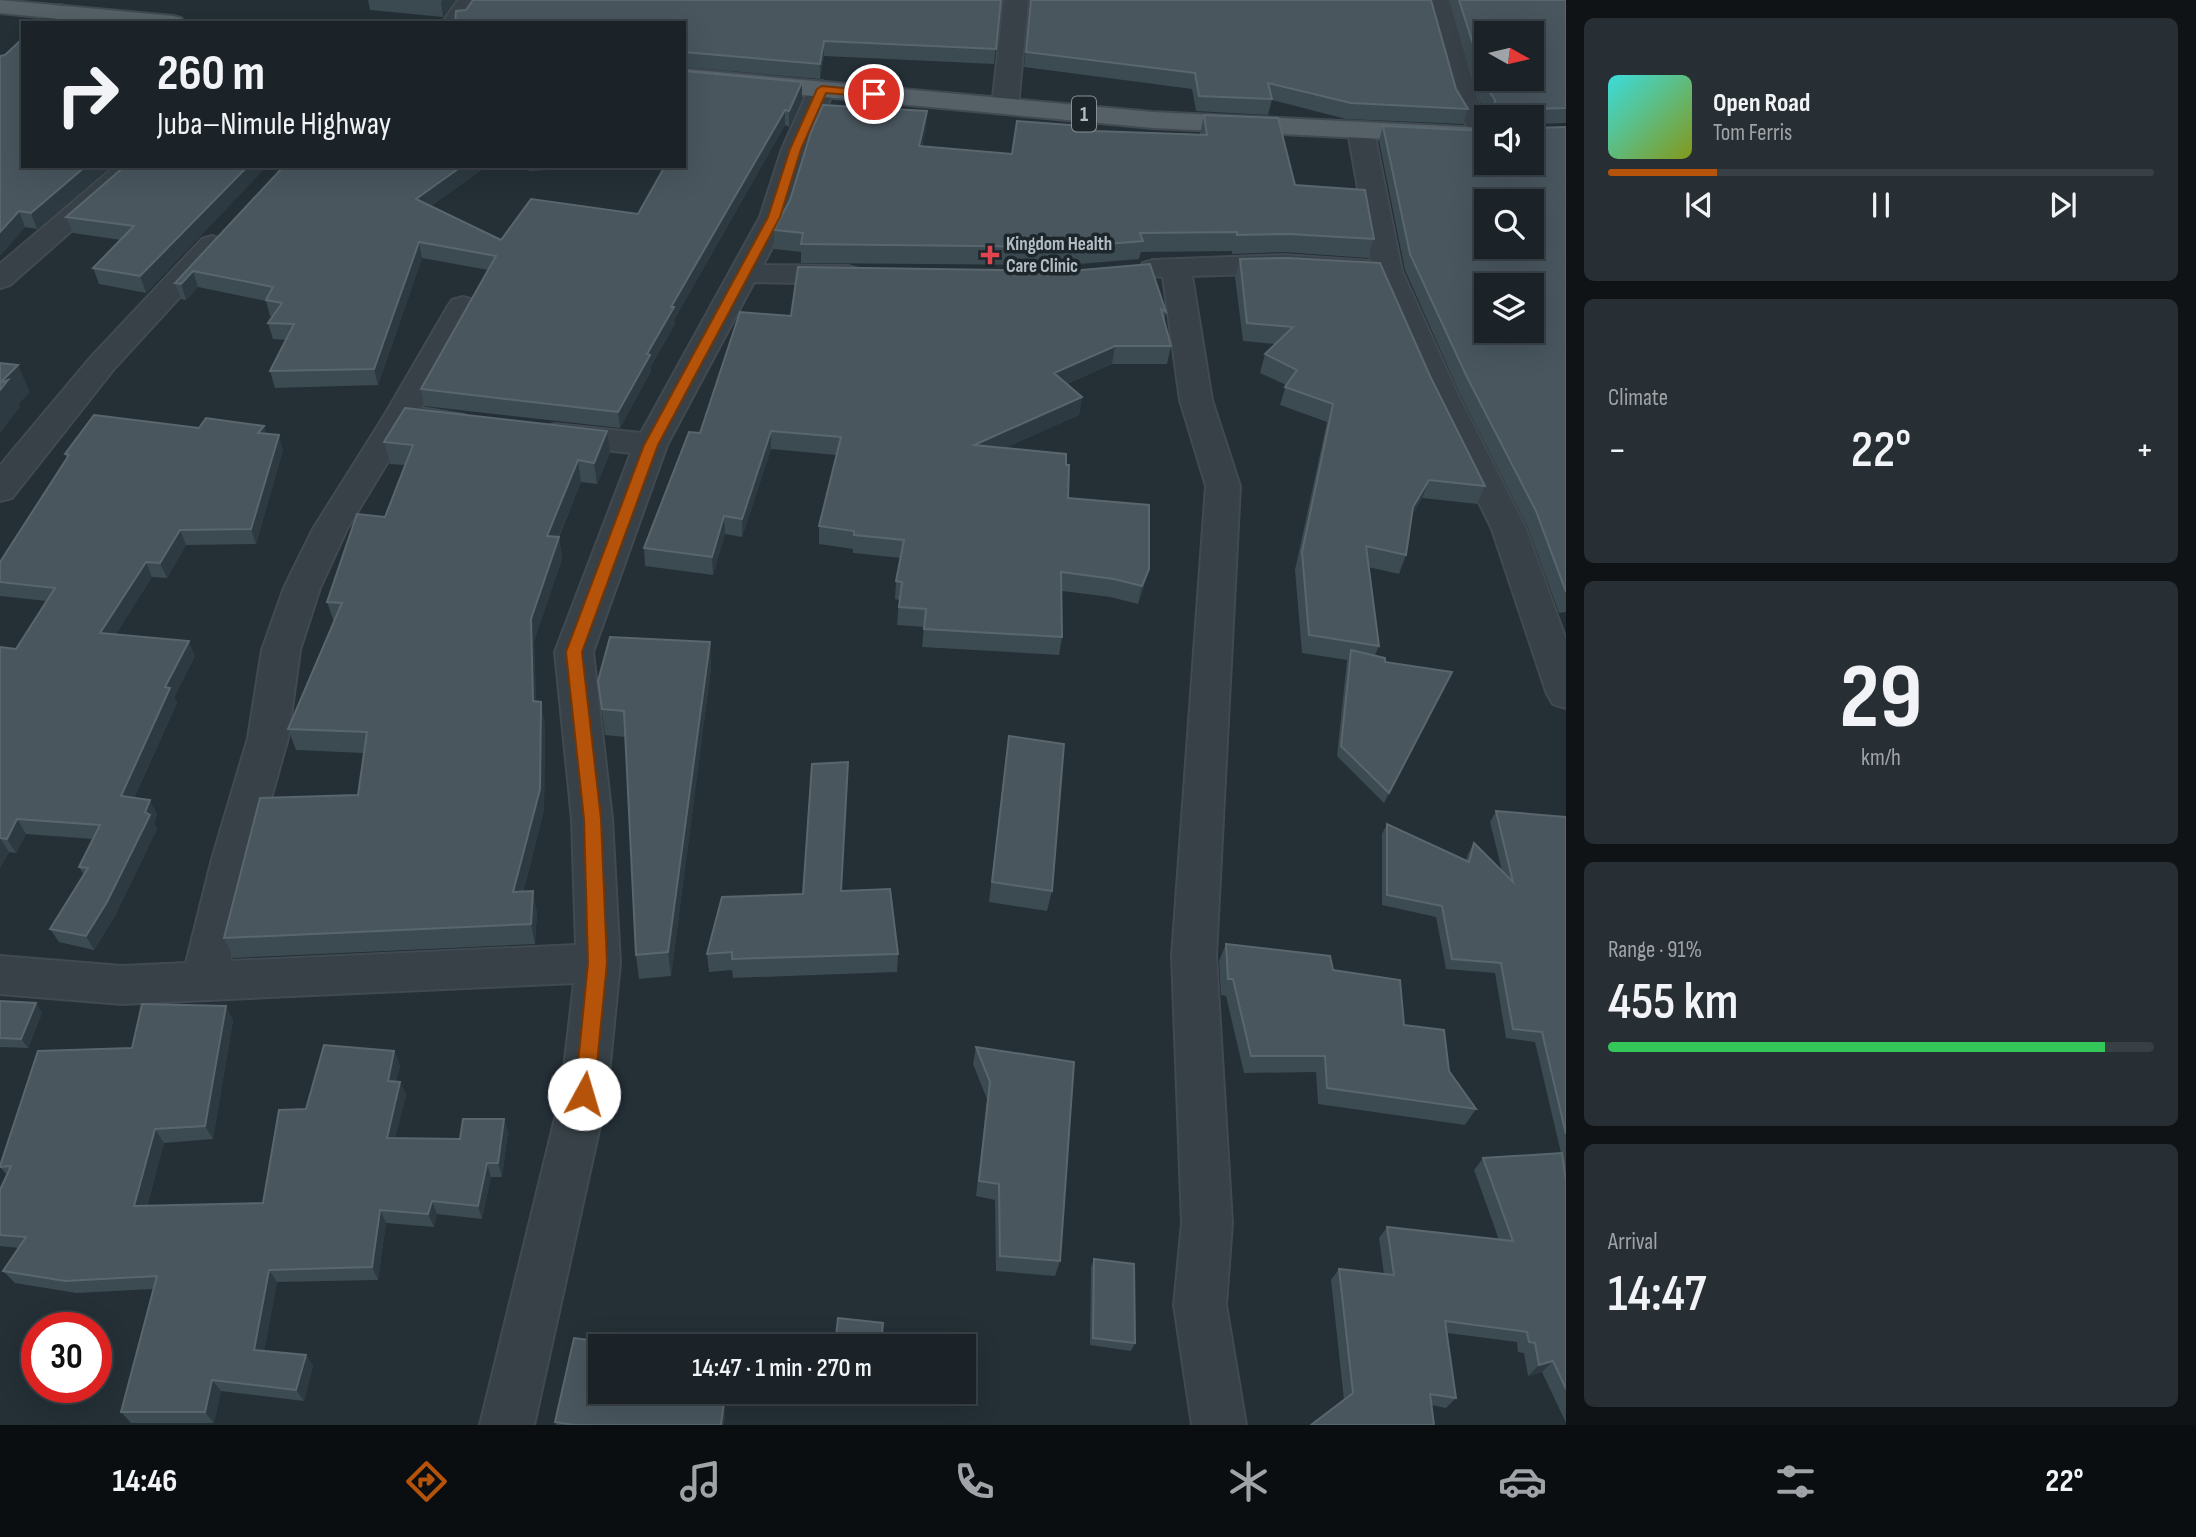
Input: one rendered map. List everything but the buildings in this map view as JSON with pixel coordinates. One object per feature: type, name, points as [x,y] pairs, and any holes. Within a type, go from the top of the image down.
[{"type":"main road","points":[[0,6],[54,18],[125,21]]},
{"type":"main road","name":"1","points":[[686,76],[1153,120],[1474,136]]},
{"type":"street","points":[[455,21],[470,0]]},
{"type":"street","points":[[1005,106],[1016,0]]},
{"type":"street","points":[[1437,0],[1466,104],[1474,117]]},
{"type":"street","points":[[507,1425],[584,1094],[597,963],[592,819],[574,652],[651,445],[774,217],[795,149],[822,89]]},
{"type":"street","points":[[1361,132],[1387,271],[1441,393],[1508,529],[1566,694]]},
{"type":"street","points":[[0,279],[130,168]]},
{"type":"street","points":[[0,489],[33,444],[122,339],[232,224]]},
{"type":"street","points":[[1122,272],[1283,264],[1387,271]]},
{"type":"street","points":[[1176,268],[1196,400],[1223,486],[1194,956],[1207,1223],[1200,1305],[1219,1425]]},
{"type":"street","points":[[745,273],[873,276]]},
{"type":"street","points":[[203,983],[233,859],[268,738],[281,650],[302,587],[330,529],[400,416],[463,306]]},
{"type":"street","points":[[400,416],[489,426]]},
{"type":"street","points":[[527,431],[651,445]]},
{"type":"street","points":[[0,442],[33,444]]},
{"type":"street","points":[[0,975],[122,985],[597,963]]},
{"type":"place","name":"Kingdom Health Care Clinic","points":[[990,255]]},
{"type":"route","points":[[584,1094],[597,963],[592,819],[574,652],[651,445],[774,217],[795,149],[822,89],[874,94]]}]
